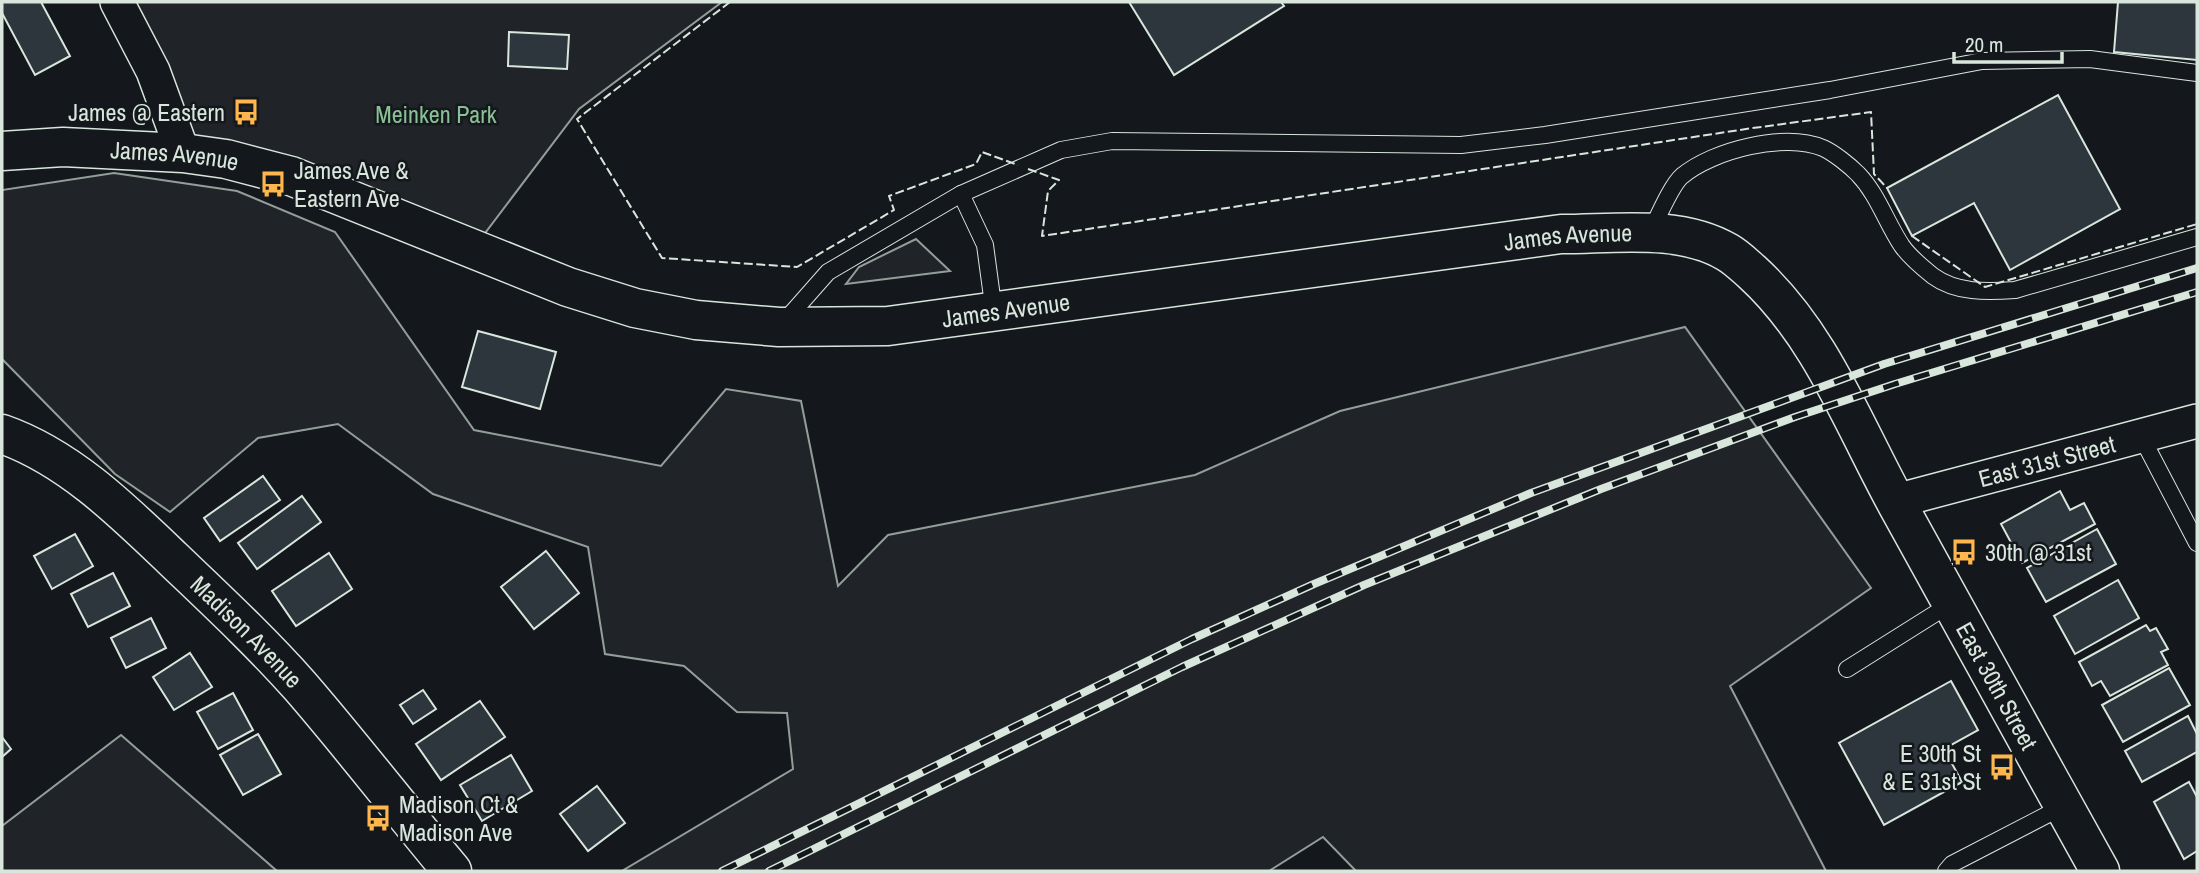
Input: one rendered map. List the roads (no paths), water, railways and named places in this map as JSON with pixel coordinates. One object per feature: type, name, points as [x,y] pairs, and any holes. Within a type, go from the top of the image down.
[{"type":"main road","name":"James Avenue","points":[[2,151],[63,147],[183,153],[226,159],[291,176],[568,287],[635,308],[696,320],[779,327],[888,326],[1561,234],[1679,235],[1709,243],[1730,253],[1772,291],[1824,362],[1896,501]]},
{"type":"main road","name":"Madison Avenue","points":[[2,434],[22,441],[55,460],[123,511],[244,627],[299,686],[452,871]]},
{"type":"main road","name":"East 30th Street","points":[[1896,501],[2100,871]]},
{"type":"street","points":[[117,2],[153,71],[183,153]]},
{"type":"street","name":"East 31st Street","points":[[1896,501],[2197,421]]},
{"type":"lane","points":[[779,327],[828,272],[961,194],[1060,150],[1112,141],[1461,145],[1545,135],[1816,92],[1982,61],[2090,59],[2197,73]]},
{"type":"lane","points":[[1650,233],[1679,177],[1704,162],[1739,149],[1768,143],[1801,143],[1824,149],[1857,173],[1877,199],[1903,247],[1933,276],[1954,287],[1986,292],[2015,290],[2197,237]]},
{"type":"lane","points":[[961,194],[985,245],[994,312]]},
{"type":"lane","points":[[2141,436],[2197,543]]},
{"type":"lane","points":[[1847,669],[1952,603]]},
{"type":"lane","points":[[1946,871],[1952,864],[2064,806]]},
{"type":"railway","points":[[722,871],[1192,639],[1314,584],[1531,493],[1884,364],[2197,268]]},
{"type":"railway","points":[[769,871],[1182,667],[1364,585],[1601,489],[1795,417],[2197,292]]},
{"type":"place","name":"James @ Eastern","points":[[246,112]]},
{"type":"place","name":"James Ave & Eastern Ave","points":[[273,184]]},
{"type":"place","name":"30th @ 31st","points":[[1964,552]]},
{"type":"place","name":"E 30th St & E 31st St","points":[[2002,767]]},
{"type":"place","name":"Madison Ct & Madison Ave","points":[[378,818]]},
{"type":"park label","name":"Meinken Park","points":[[436,114]]}]
